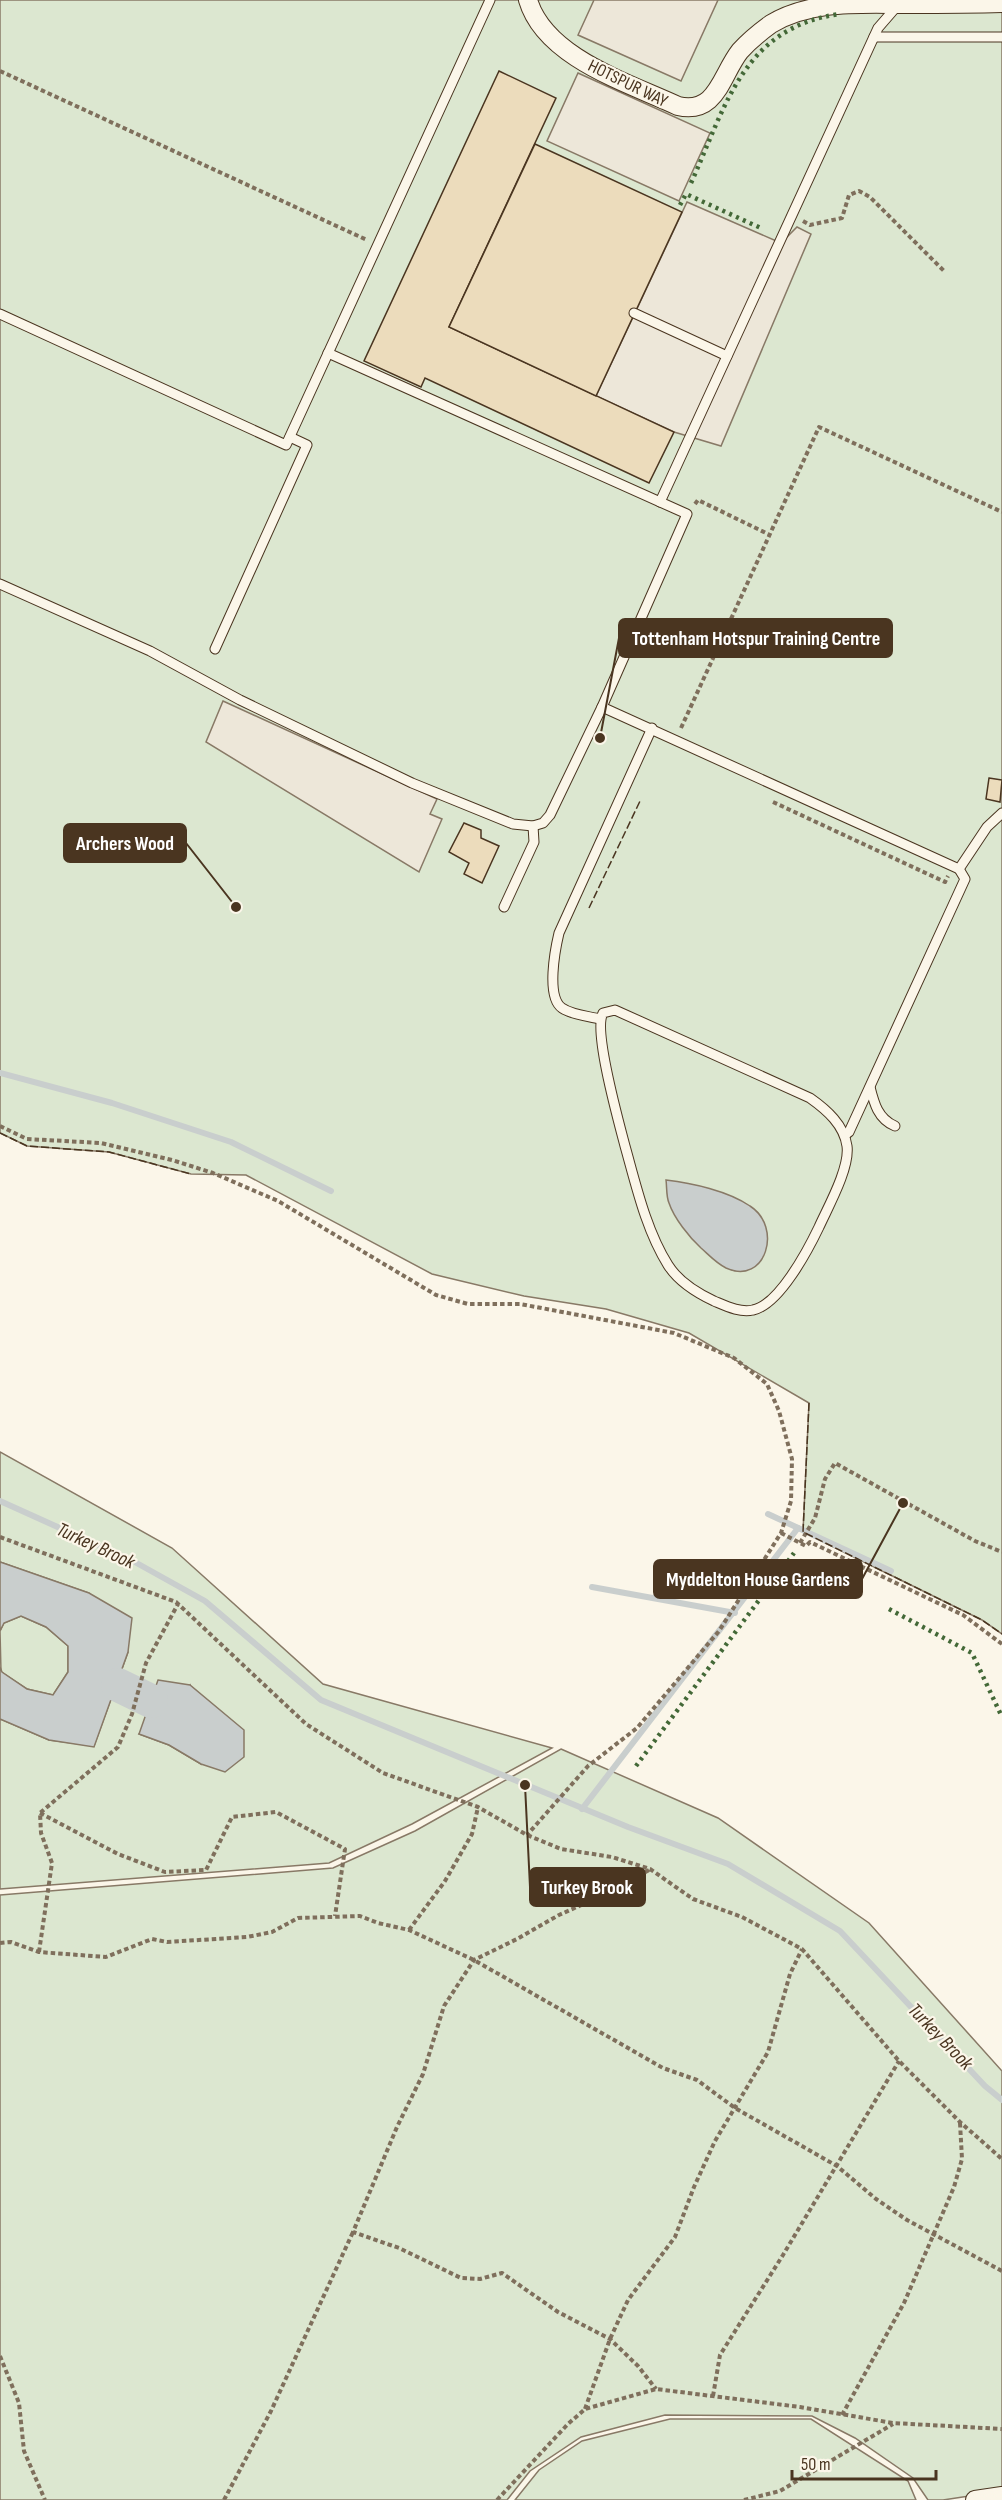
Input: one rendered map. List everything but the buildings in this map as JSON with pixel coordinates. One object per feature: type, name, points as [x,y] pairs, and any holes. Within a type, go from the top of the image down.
[{"type":"street","name":"HOTSPUR WAY","points":[[528,0],[544,31],[583,62],[678,106],[690,109],[710,100],[740,52],[752,39],[791,14],[817,6],[1002,3]]},
{"type":"street","points":[[975,2500],[1002,2496]]},
{"type":"lane","points":[[0,314],[286,445],[490,0]]},
{"type":"lane","points":[[660,502],[874,37],[883,21],[900,4]]},
{"type":"lane","points":[[874,37],[1002,36]]},
{"type":"lane","points":[[634,313],[727,356]]},
{"type":"lane","points":[[0,584],[150,651],[240,700],[412,783],[513,825],[533,826],[543,823],[550,815],[602,707],[687,514],[328,353]]},
{"type":"lane","points":[[215,649],[307,445],[290,437]]},
{"type":"lane","points":[[602,707],[956,868],[965,879],[849,1132],[845,1135]]},
{"type":"lane","points":[[600,1019],[564,1010],[558,1004],[553,985],[557,944],[564,923],[652,728]]},
{"type":"lane","points":[[956,868],[987,827],[1002,813]]},
{"type":"lane","points":[[504,907],[534,843],[533,826]]},
{"type":"lane","points":[[608,1011],[621,1012],[810,1098],[836,1120],[845,1135],[848,1149],[834,1196],[805,1252],[774,1298],[764,1306],[745,1311],[729,1308],[693,1289],[669,1267],[649,1223],[622,1135],[601,1039],[600,1019],[603,1013],[608,1011]]},
{"type":"lane","points":[[870,1087],[880,1115],[895,1126]]},
{"type":"path","points":[[0,71],[378,245]]},
{"type":"path","points":[[791,216],[810,225],[842,218],[849,195],[859,191],[870,197],[945,272]]},
{"type":"path","points":[[676,739],[819,427],[1002,512]]},
{"type":"path","points":[[687,514],[698,500],[768,534]]},
{"type":"path","points":[[765,798],[945,882],[956,868]]},
{"type":"path","points":[[0,1126],[27,1139],[101,1143],[172,1160],[213,1173],[278,1201],[436,1295],[468,1304],[520,1304],[674,1333],[734,1358],[766,1384],[779,1411],[792,1459],[791,1502],[780,1533],[726,1616],[719,1631],[637,1728],[588,1766],[527,1835]]},
{"type":"path","points":[[800,1543],[815,1518],[825,1479],[835,1463],[975,1541],[1002,1552]]},
{"type":"path","points":[[780,1533],[806,1546],[810,1542],[963,1615],[1002,1644]]},
{"type":"path","points":[[0,1537],[178,1604],[306,1724],[383,1773],[478,1807],[527,1835],[561,1849],[612,1857],[650,1869],[693,1899],[742,1917],[802,1949],[898,2061],[960,2122],[1002,2159]]},
{"type":"path","points":[[40,1813],[118,1747],[132,1714],[146,1663],[178,1604]]},
{"type":"path","points":[[409,1930],[445,1881],[472,1834],[478,1807]]},
{"type":"path","points":[[40,1813],[118,1854],[165,1872],[206,1870],[232,1817],[276,1812],[345,1849],[335,1916]]},
{"type":"path","points":[[39,1952],[52,1863],[41,1833],[40,1813]]},
{"type":"path","points":[[224,2500],[271,2411],[353,2232],[397,2127],[423,2074],[444,2006],[474,1960],[559,1915],[608,1893],[650,1869]]},
{"type":"path","points":[[0,1943],[11,1942],[39,1952],[106,1957],[152,1939],[167,1942],[247,1937],[272,1932],[297,1918],[360,1916],[409,1930],[474,1960],[663,2068],[697,2080],[735,2108],[837,2166],[876,2199],[907,2220],[1002,2271]]},
{"type":"path","points":[[585,2409],[610,2339],[628,2300],[675,2238],[715,2141],[768,2052],[790,1974],[802,1949]]},
{"type":"path","points":[[713,2396],[720,2355],[837,2166],[898,2061]]},
{"type":"path","points":[[842,2415],[904,2303],[954,2187],[962,2159],[960,2122]]},
{"type":"path","points":[[353,2232],[399,2248],[461,2278],[480,2279],[502,2272],[558,2312],[610,2339],[638,2366],[656,2389]]},
{"type":"path","points":[[0,2356],[20,2403],[24,2451],[45,2500]]},
{"type":"path","points":[[496,2500],[585,2409],[656,2389],[893,2423],[1002,2428]]},
{"type":"path","points":[[744,2500],[780,2491],[893,2423]]},
{"type":"green space","points":[[0,0],[1002,0],[1002,1634],[982,1620],[803,1532],[809,1403],[689,1333],[606,1309],[524,1296],[432,1274],[246,1175],[191,1174],[109,1152],[27,1146],[0,1133]]},
{"type":"green space","points":[[0,1452],[172,1548],[323,1684],[552,1748],[412,1824],[329,1863],[0,1889],[0,1719],[49,1740],[94,1746],[128,1652],[89,1593],[0,1562]],"holes":[[[190,1685],[201,1764],[169,1745],[139,1734]]]},
{"type":"green space","points":[[21,1616],[46,1627],[68,1646],[68,1672],[53,1695],[27,1689],[1,1672],[0,1631],[4,1623]]},
{"type":"green space","points":[[561,1749],[718,1818],[869,1923],[1002,2071],[1002,2491],[943,2500],[928,2500],[913,2478],[855,2438],[812,2416],[665,2415],[581,2437],[530,2471],[507,2500],[0,2500],[0,1895],[333,1868],[415,1831]]},
{"type":"green space","points":[[670,2419],[811,2419],[908,2481],[916,2500],[515,2500],[539,2470],[582,2441]]},
{"type":"shaded area","points":[[594,0],[718,0],[681,81],[578,35]]},
{"type":"shaded area","points":[[578,73],[710,133],[679,201],[547,141]]},
{"type":"shaded area","points":[[687,202],[781,243],[797,227],[811,234],[721,446],[674,432],[596,396]]},
{"type":"shaded area","points":[[223,701],[437,799],[430,814],[442,819],[419,872],[206,742]]},
{"type":"shaded area","points":[[666,1180],[710,1188],[750,1206],[760,1215],[766,1227],[765,1252],[760,1262],[751,1269],[740,1271],[726,1268],[713,1259],[682,1227],[674,1215],[668,1200]]},
{"type":"shaded area","points":[[0,1562],[89,1593],[132,1618],[128,1652],[94,1747],[49,1740],[0,1719],[0,1667],[2,1672],[27,1689],[53,1695],[68,1672],[68,1646],[46,1627],[21,1616],[4,1623],[0,1631]]},
{"type":"shaded area","points":[[158,1680],[190,1685],[244,1730],[244,1757],[225,1772],[201,1764],[169,1745],[139,1734]]},
{"type":"waterway","points":[[0,1073],[112,1103],[231,1142],[331,1191]]},
{"type":"waterway","name":"Turkey Brook","points":[[0,1501],[133,1561],[205,1601],[321,1700],[628,1827],[728,1864],[840,1931],[985,2086],[1002,2100]]},
{"type":"waterway","points":[[768,1514],[891,1571]]},
{"type":"waterway","points":[[582,1809],[798,1528]]},
{"type":"waterway","points":[[592,1587],[735,1613]]},
{"type":"waterway","points":[[118,1685],[151,1701]]},
{"type":"hedge","points":[[691,183],[728,99],[742,74],[759,53],[781,35],[807,22],[840,14]]},
{"type":"hedge","points":[[680,205],[686,194],[763,229]]},
{"type":"hedge","points":[[636,1766],[794,1553]]},
{"type":"hedge","points":[[889,1609],[972,1653],[1002,1717]]},
{"type":"fence","points":[[589,908],[641,799]]},
{"type":"fence","points":[[0,1133],[27,1146],[109,1152],[191,1174]]},
{"type":"fence","points":[[809,1403],[803,1532],[982,1620],[1002,1634]]},
{"type":"place","name":"Tottenham Hotspur Training Centre","points":[[600,738]]},
{"type":"place","name":"Archers Wood","points":[[236,907]]},
{"type":"place","name":"Myddelton House Gardens","points":[[903,1503]]},
{"type":"place","name":"Turkey Brook","points":[[525,1785]]}]
